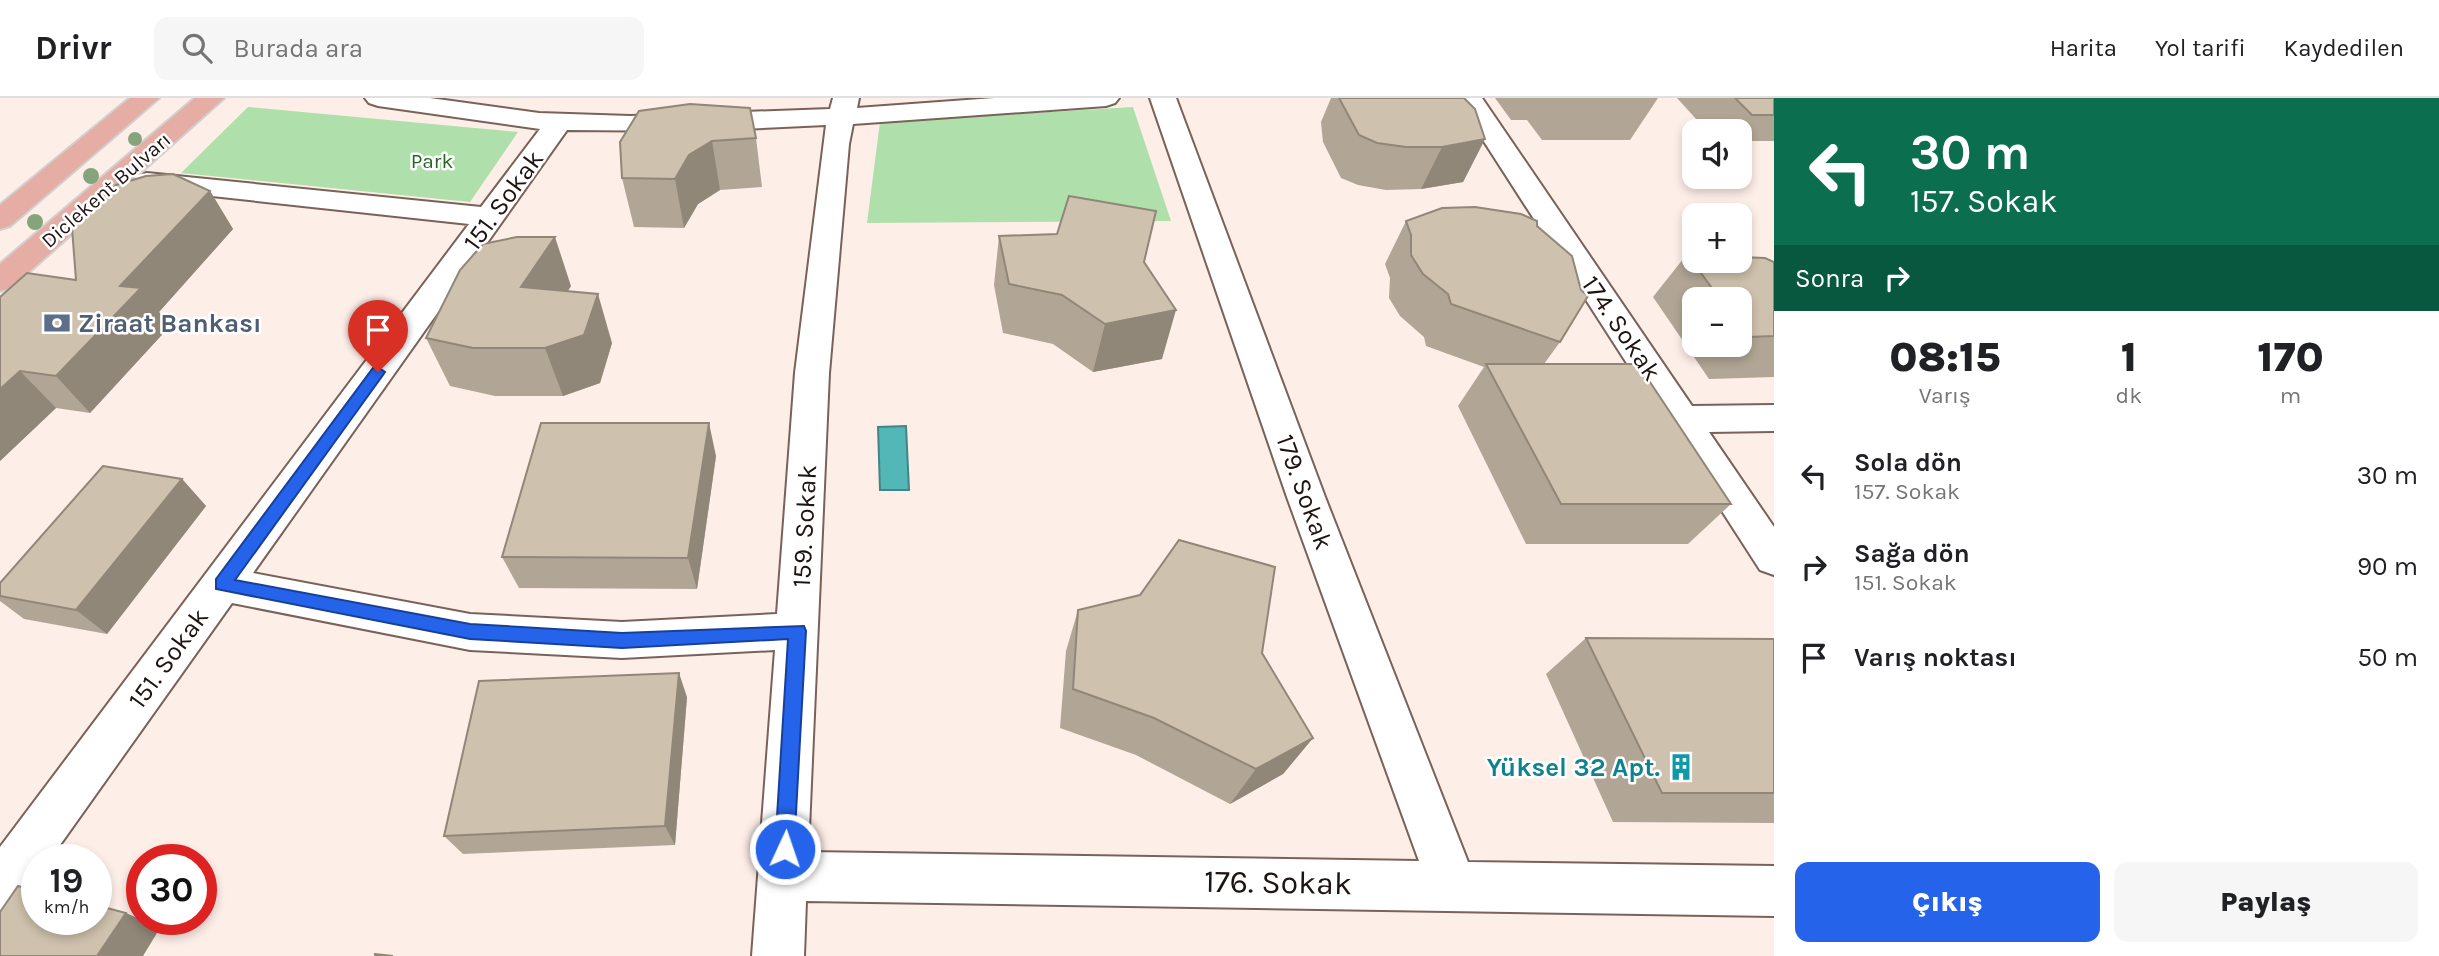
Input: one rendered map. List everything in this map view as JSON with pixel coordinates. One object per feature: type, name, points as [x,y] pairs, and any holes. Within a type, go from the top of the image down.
[{"type":"main road","name":"Diclekent Bulvarı","points":[[0,220],[146,98]]},
{"type":"main road","name":"Diclekent Bulvarı","points":[[0,281],[211,98]]},
{"type":"street","points":[[378,98],[559,122],[657,123],[844,107],[1106,98]]},
{"type":"street","name":"179. Sokak","points":[[1163,98],[1306,497],[1452,884]]},
{"type":"street","name":"174. Sokak","points":[[1469,98],[1774,559]]},
{"type":"street","name":"159. Sokak","points":[[778,956],[812,373],[835,144],[844,107]]},
{"type":"street","name":"151. Sokak","points":[[0,888],[559,122]]},
{"type":"street","points":[[121,178],[491,217]]},
{"type":"street","points":[[1682,419],[1774,418]]},
{"type":"street","points":[[222,584],[470,632],[622,640],[797,631]]},
{"type":"street","name":"176. Sokak","points":[[783,876],[1452,884],[1774,891]]},
{"type":"green space","name":"Park","points":[[248,107],[518,132],[470,202],[181,173]]},
{"type":"green space","points":[[1133,107],[1171,221],[867,223],[880,122]]},
{"type":"water","points":[[906,426],[909,490],[880,490],[878,427]]},
{"type":"building","points":[[1339,98],[1464,98],[1475,109],[1485,139],[1442,147],[1406,147],[1377,143],[1359,135]]},
{"type":"building","points":[[1735,98],[1774,98],[1774,115],[1752,115]]},
{"type":"building","points":[[690,104],[750,108],[756,138],[712,141],[689,155],[675,179],[622,178],[620,142],[639,111]]},
{"type":"building","points":[[173,174],[210,191],[120,286],[141,288],[56,376],[20,371],[0,389],[0,297],[27,273],[76,280],[72,228],[116,185],[146,176]]},
{"type":"building","points":[[1069,196],[1156,211],[1144,262],[1176,310],[1105,324],[1062,295],[1009,284],[999,236],[1057,234]]},
{"type":"building","points":[[1475,207],[1521,214],[1537,221],[1537,226],[1572,256],[1581,290],[1588,296],[1560,342],[1451,304],[1448,294],[1423,274],[1411,255],[1411,235],[1406,221],[1442,208]]},
{"type":"building","points":[[517,237],[555,237],[521,287],[598,294],[584,335],[545,348],[473,348],[426,338],[460,270],[483,244]]},
{"type":"building","points":[[1752,257],[1765,258],[1774,262],[1774,336],[1752,337],[1752,287],[1711,287],[1701,273],[1752,273]]},
{"type":"building","points":[[1486,364],[1638,364],[1731,504],[1561,504]]},
{"type":"building","points":[[541,423],[709,423],[688,558],[502,557]]},
{"type":"building","points":[[103,466],[182,479],[76,610],[0,596],[0,583]]},
{"type":"building","points":[[1179,540],[1275,567],[1262,653],[1313,738],[1256,769],[1154,718],[1073,689],[1078,610],[1140,595]]},
{"type":"building","points":[[1586,638],[1774,639],[1774,793],[1662,793]]},
{"type":"building","points":[[679,673],[665,826],[444,836],[479,681]]},
{"type":"building","points":[[18,886],[21,887],[21,935],[111,935],[97,956],[0,956],[0,912]]},
{"type":"building","points":[[112,909],[126,913],[112,934]]},
{"type":"place","name":"Ziraat Bankası","points":[[57,323]]},
{"type":"place","name":"Yüksel 32 Apt.","points":[[1681,767]]},
{"type":"route","points":[[378,372],[222,584],[470,632],[622,640],[797,631],[785,849]]}]
